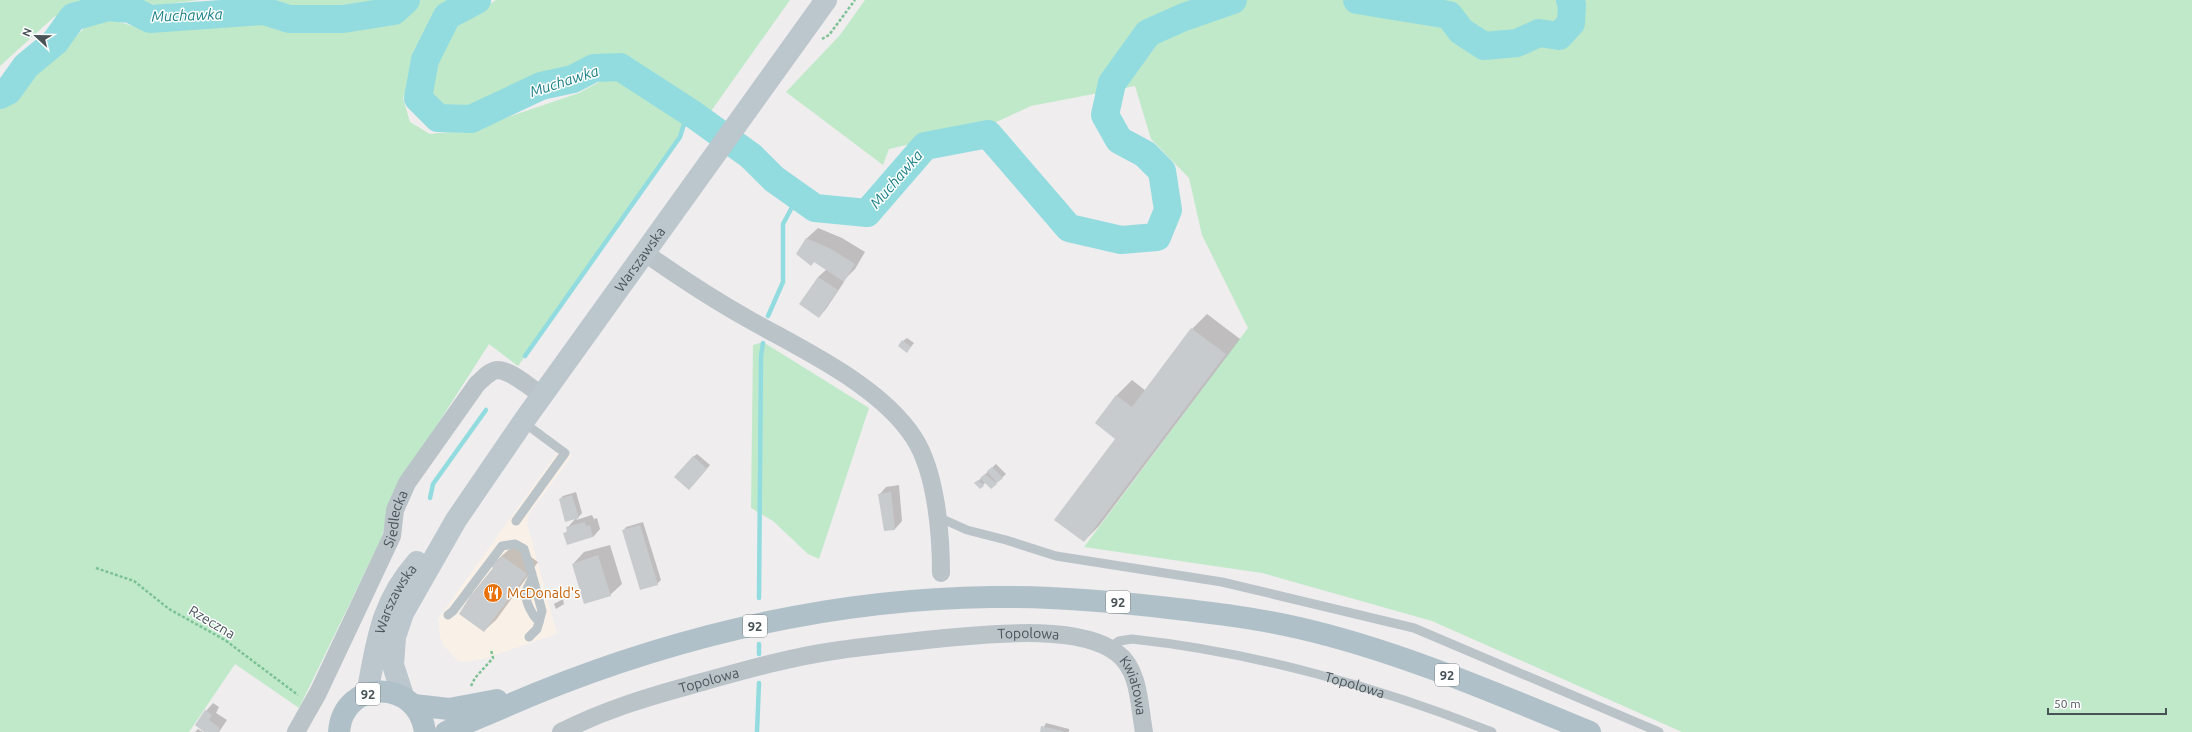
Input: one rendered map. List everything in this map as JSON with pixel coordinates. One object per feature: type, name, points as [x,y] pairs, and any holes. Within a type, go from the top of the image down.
[{"type":"main road","name":"Warszawska","points":[[408,701],[393,665],[395,637],[403,613],[456,520],[542,395],[826,0]]},
{"type":"main road","name":"Warszawska","points":[[367,694],[378,635],[389,606],[410,571],[456,520]]},
{"type":"main road","name":"92","points":[[446,732],[544,689],[670,646],[783,620],[842,610],[934,599],[1041,597],[1117,602],[1194,610],[1255,619],[1300,628],[1383,652],[1454,677],[1590,732]]},
{"type":"main road","name":"92","points":[[339,732],[342,720],[349,707],[367,694],[385,691],[408,701],[449,709],[544,689]]},
{"type":"main road","points":[[408,701],[421,715],[425,732]]},
{"type":"street","points":[[645,253],[746,318],[860,386],[886,406],[903,422],[915,439],[929,475],[938,517],[941,573]]},
{"type":"street","name":"Siedlecka","points":[[296,732],[312,705],[392,536],[396,510],[407,483],[477,384],[488,374],[498,370],[512,375],[542,395]]},
{"type":"street","name":"Topolowa","points":[[561,732],[590,717],[641,699],[795,659],[839,650],[1007,634],[1079,637],[1109,648]]},
{"type":"street","name":"Kwiatowa","points":[[1109,648],[1124,658],[1132,671],[1144,732]]},
{"type":"lane","points":[[516,521],[565,453],[523,422]]},
{"type":"lane","points":[[938,517],[967,530],[1006,540],[1056,556],[1222,582],[1414,628],[1659,732]]},
{"type":"lane","points":[[448,615],[453,612],[502,546],[515,544],[524,549],[533,578],[526,592],[532,614],[539,622],[537,629],[530,637]]},
{"type":"lane","name":"Topolowa","points":[[1109,648],[1119,641],[1132,639],[1218,650],[1382,693],[1492,732]]},
{"type":"path","name":"Rzeczna","points":[[96,568],[134,581],[169,609],[224,640],[312,705]]},
{"type":"path","points":[[470,689],[475,678],[493,658],[491,650]]},
{"type":"shaded area","points":[[562,446],[572,456],[528,515],[527,523],[557,634],[483,659],[466,662],[458,661],[444,646],[440,637],[438,619]]},
{"type":"green space","points":[[0,0],[96,0],[54,17],[0,66]]},
{"type":"green space","points":[[96,0],[199,0],[159,5]]},
{"type":"green space","points":[[262,0],[398,0],[392,6],[290,14]]},
{"type":"green space","points":[[416,0],[457,0],[453,2],[428,33],[403,98],[410,122],[430,134],[469,130],[579,93],[601,81],[623,79],[686,117],[680,137],[518,366],[489,344],[391,497],[382,537],[299,708],[235,664],[189,732],[0,732],[0,106],[90,23],[110,19],[142,29],[268,17],[288,25],[385,24],[404,12]]},
{"type":"green space","points":[[496,0],[790,0],[709,114],[620,60],[598,60],[558,72],[464,112],[426,98],[428,71],[447,30]]},
{"type":"green space","points":[[865,0],[2192,0],[2192,732],[1682,732],[1432,621],[1262,573],[1084,547],[1248,328],[1202,235],[1189,178],[1151,139],[1135,86],[1031,106],[957,140],[919,142],[889,149],[883,165],[786,92],[840,35]]},
{"type":"green space","points":[[763,342],[869,408],[819,559],[808,554],[773,521],[751,508],[753,345]]},
{"type":"building","points":[[806,238],[831,249],[855,264],[844,282],[814,262],[811,266],[796,254]]},
{"type":"building","points":[[818,277],[838,290],[819,318],[799,304]]},
{"type":"building","points":[[1191,328],[1226,354],[1084,542],[1054,520],[1115,439],[1095,423],[1116,395],[1132,407]]},
{"type":"building","points":[[902,340],[911,347],[907,353],[898,346]]},
{"type":"building","points":[[693,456],[707,469],[689,490],[674,477]]},
{"type":"building","points":[[992,467],[1003,478],[997,483],[987,471]]},
{"type":"building","points":[[985,474],[997,484],[991,489],[980,478]]},
{"type":"building","points":[[978,480],[984,486],[980,489],[974,483]]},
{"type":"building","points":[[891,492],[895,530],[884,531],[878,494]]},
{"type":"building","points":[[572,495],[579,518],[565,522],[559,499]]},
{"type":"building","points":[[585,522],[586,526],[590,525],[593,537],[567,545],[563,533],[567,532],[566,527]]},
{"type":"building","points":[[640,525],[658,585],[640,590],[622,530]]},
{"type":"building","points":[[598,555],[611,596],[584,604],[572,564]]},
{"type":"building","name":"McDonald's","points":[[502,556],[527,574],[484,632],[459,614],[472,593],[473,594],[493,568],[491,566]]},
{"type":"building","points":[[205,710],[212,715],[209,720],[220,728],[218,732],[204,732],[195,725]]},
{"type":"building","points":[[1041,726],[1063,731],[1063,732],[1040,732]]},
{"type":"waterway","name":"Muchawka","points":[[0,95],[8,91],[26,66],[55,42],[73,17],[108,7],[130,9],[150,19],[264,11],[289,19],[343,19],[394,11],[406,0]]},
{"type":"waterway","name":"Muchawka","points":[[477,0],[447,16],[425,60],[418,98],[438,118],[471,119],[541,86],[573,79],[594,68],[620,67],[694,115],[751,156],[774,179],[815,208],[867,213],[925,146],[988,134],[1069,228],[1121,240],[1157,237],[1168,210],[1162,171],[1145,154],[1119,140],[1105,115],[1112,83],[1148,33],[1184,17],[1233,0]]},
{"type":"waterway","name":"Muchawka","points":[[1357,0],[1449,15],[1461,31],[1484,46],[1517,43],[1539,33],[1559,36],[1571,23],[1572,5],[1570,0]]},
{"type":"waterway","points":[[525,356],[680,137],[688,111]]},
{"type":"waterway","points":[[768,316],[783,282],[783,224],[798,196]]},
{"type":"waterway","points":[[759,598],[761,356],[763,343]]},
{"type":"waterway","points":[[430,498],[433,484],[486,410]]},
{"type":"waterway","points":[[759,644],[759,654]]},
{"type":"waterway","points":[[757,732],[759,683]]},
{"type":"place","name":"McDonald's","points":[[493,593]]}]
